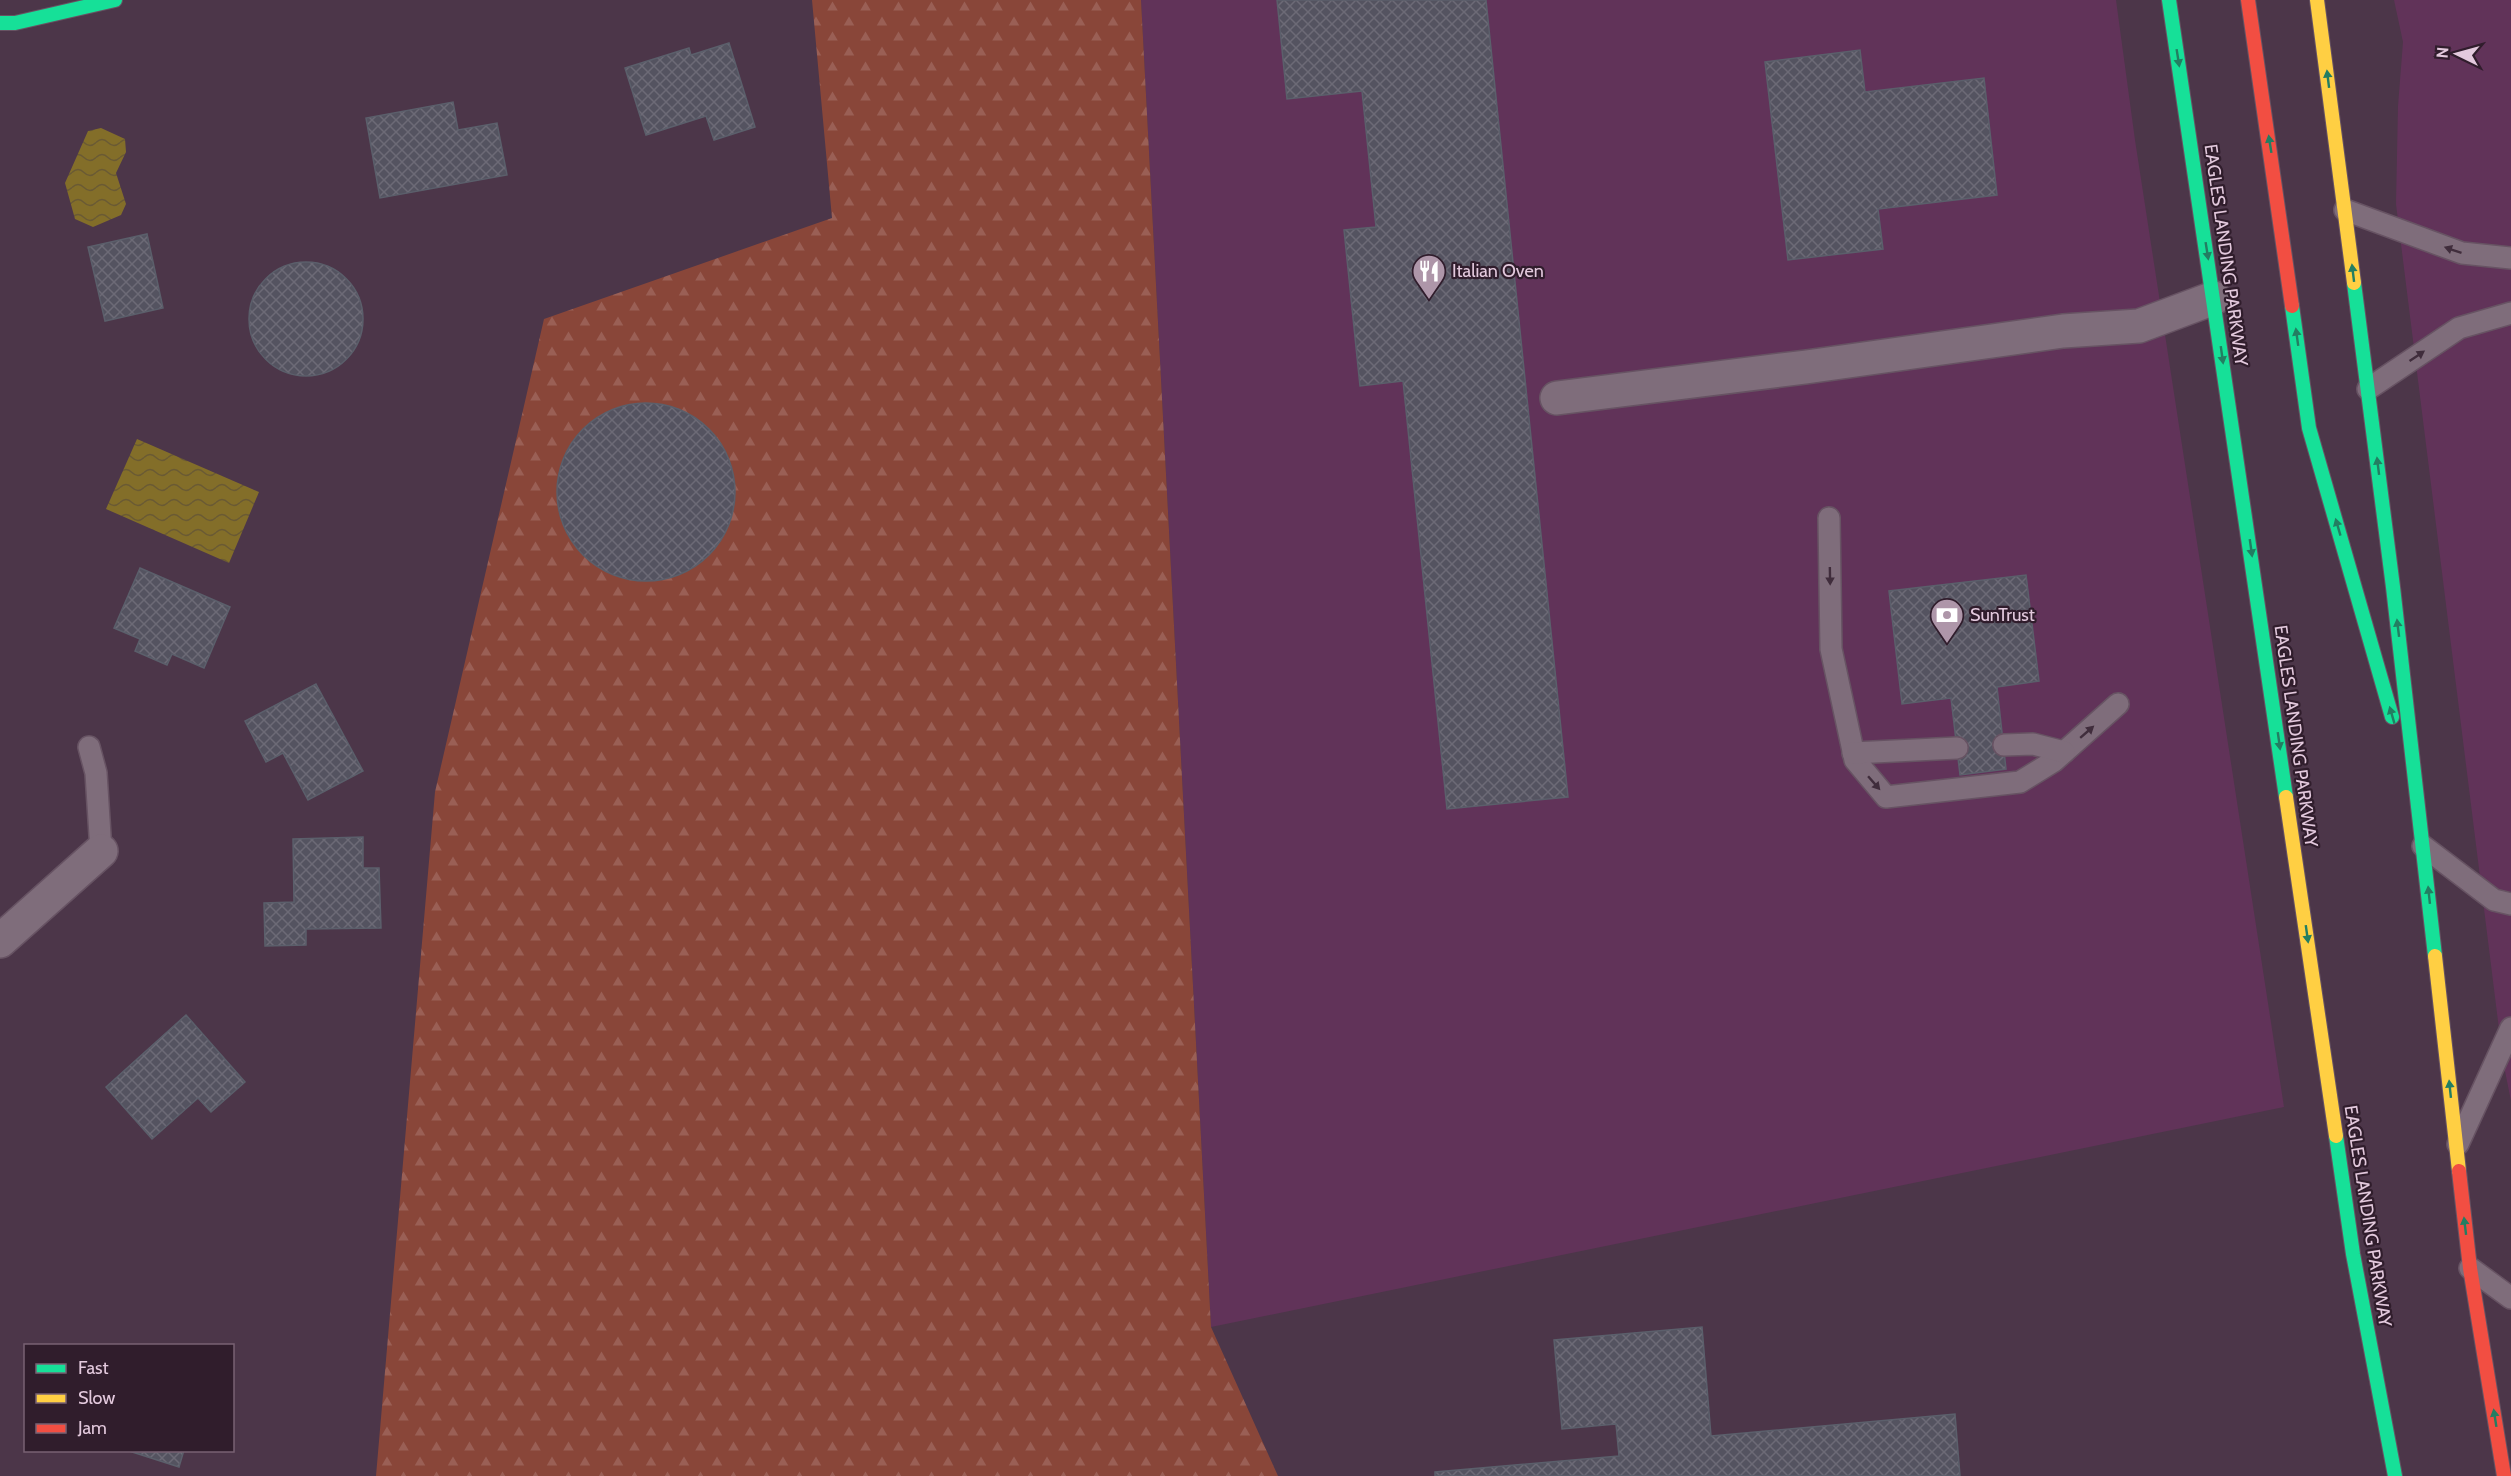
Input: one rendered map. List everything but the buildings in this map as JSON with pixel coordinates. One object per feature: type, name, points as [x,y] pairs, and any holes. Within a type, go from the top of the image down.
[{"type":"main road","points":[[0,23],[15,22],[115,0]]},
{"type":"main road","name":"EAGLES LANDING PARKWAY","points":[[2169,0],[2353,1254],[2395,1476]]},
{"type":"main road","points":[[2248,0],[2309,428],[2419,811]]},
{"type":"main road","points":[[2319,0],[2424,846],[2470,1268],[2504,1476]]},
{"type":"street","points":[[1557,398],[2063,332],[2139,326],[2214,298]]},
{"type":"street","points":[[0,941],[102,851]]},
{"type":"lane","points":[[2345,210],[2462,253],[2511,258]]},
{"type":"lane","points":[[2368,389],[2459,328],[2511,313]]},
{"type":"lane","points":[[1829,518],[1831,649],[1855,760],[1886,797],[2020,782],[2054,761],[2118,704]]},
{"type":"lane","points":[[2004,745],[2033,744],[2064,752]]},
{"type":"lane","points":[[89,747],[96,772],[102,851]]},
{"type":"lane","points":[[1853,753],[1957,748]]},
{"type":"lane","points":[[2424,846],[2494,900],[2511,904]]},
{"type":"lane","points":[[2456,1147],[2511,1028]]},
{"type":"lane","points":[[2470,1268],[2511,1298]]},
{"type":"shaded area","points":[[1141,0],[2116,0],[2135,140],[2284,1107],[1211,1327]]},
{"type":"shaded area","points":[[2394,0],[2511,0],[2511,1101],[2503,1061],[2396,204],[2398,106],[2403,42]]},
{"type":"green space","points":[[812,0],[1141,0],[1211,1327],[1278,1476],[376,1476],[435,792],[544,319],[832,218]]},
{"type":"water","points":[[101,128],[125,139],[126,152],[116,173],[126,204],[121,215],[93,227],[75,219],[65,183],[88,131]]},
{"type":"water","points":[[137,439],[259,492],[229,563],[106,509]]},
{"type":"traffic: fast","points":[[0,23],[15,23],[115,0]]},
{"type":"traffic: fast","points":[[2169,0],[2286,797]]},
{"type":"traffic: fast","points":[[2354,283],[2393,587],[2435,956]]},
{"type":"traffic: fast","points":[[2292,306],[2309,428],[2392,717]]},
{"type":"traffic: fast","points":[[2336,1136],[2353,1254],[2395,1476]]},
{"type":"traffic: slow","points":[[2317,0],[2354,283]]},
{"type":"traffic: slow","points":[[2286,797],[2336,1136]]},
{"type":"traffic: slow","points":[[2435,956],[2459,1171]]},
{"type":"traffic: jam","points":[[2248,0],[2292,306]]},
{"type":"traffic: jam","points":[[2459,1171],[2470,1268],[2504,1476]]},
{"type":"place","name":"Italian Oven","points":[[1429,300]]},
{"type":"place","name":"SunTrust","points":[[1947,644]]}]
